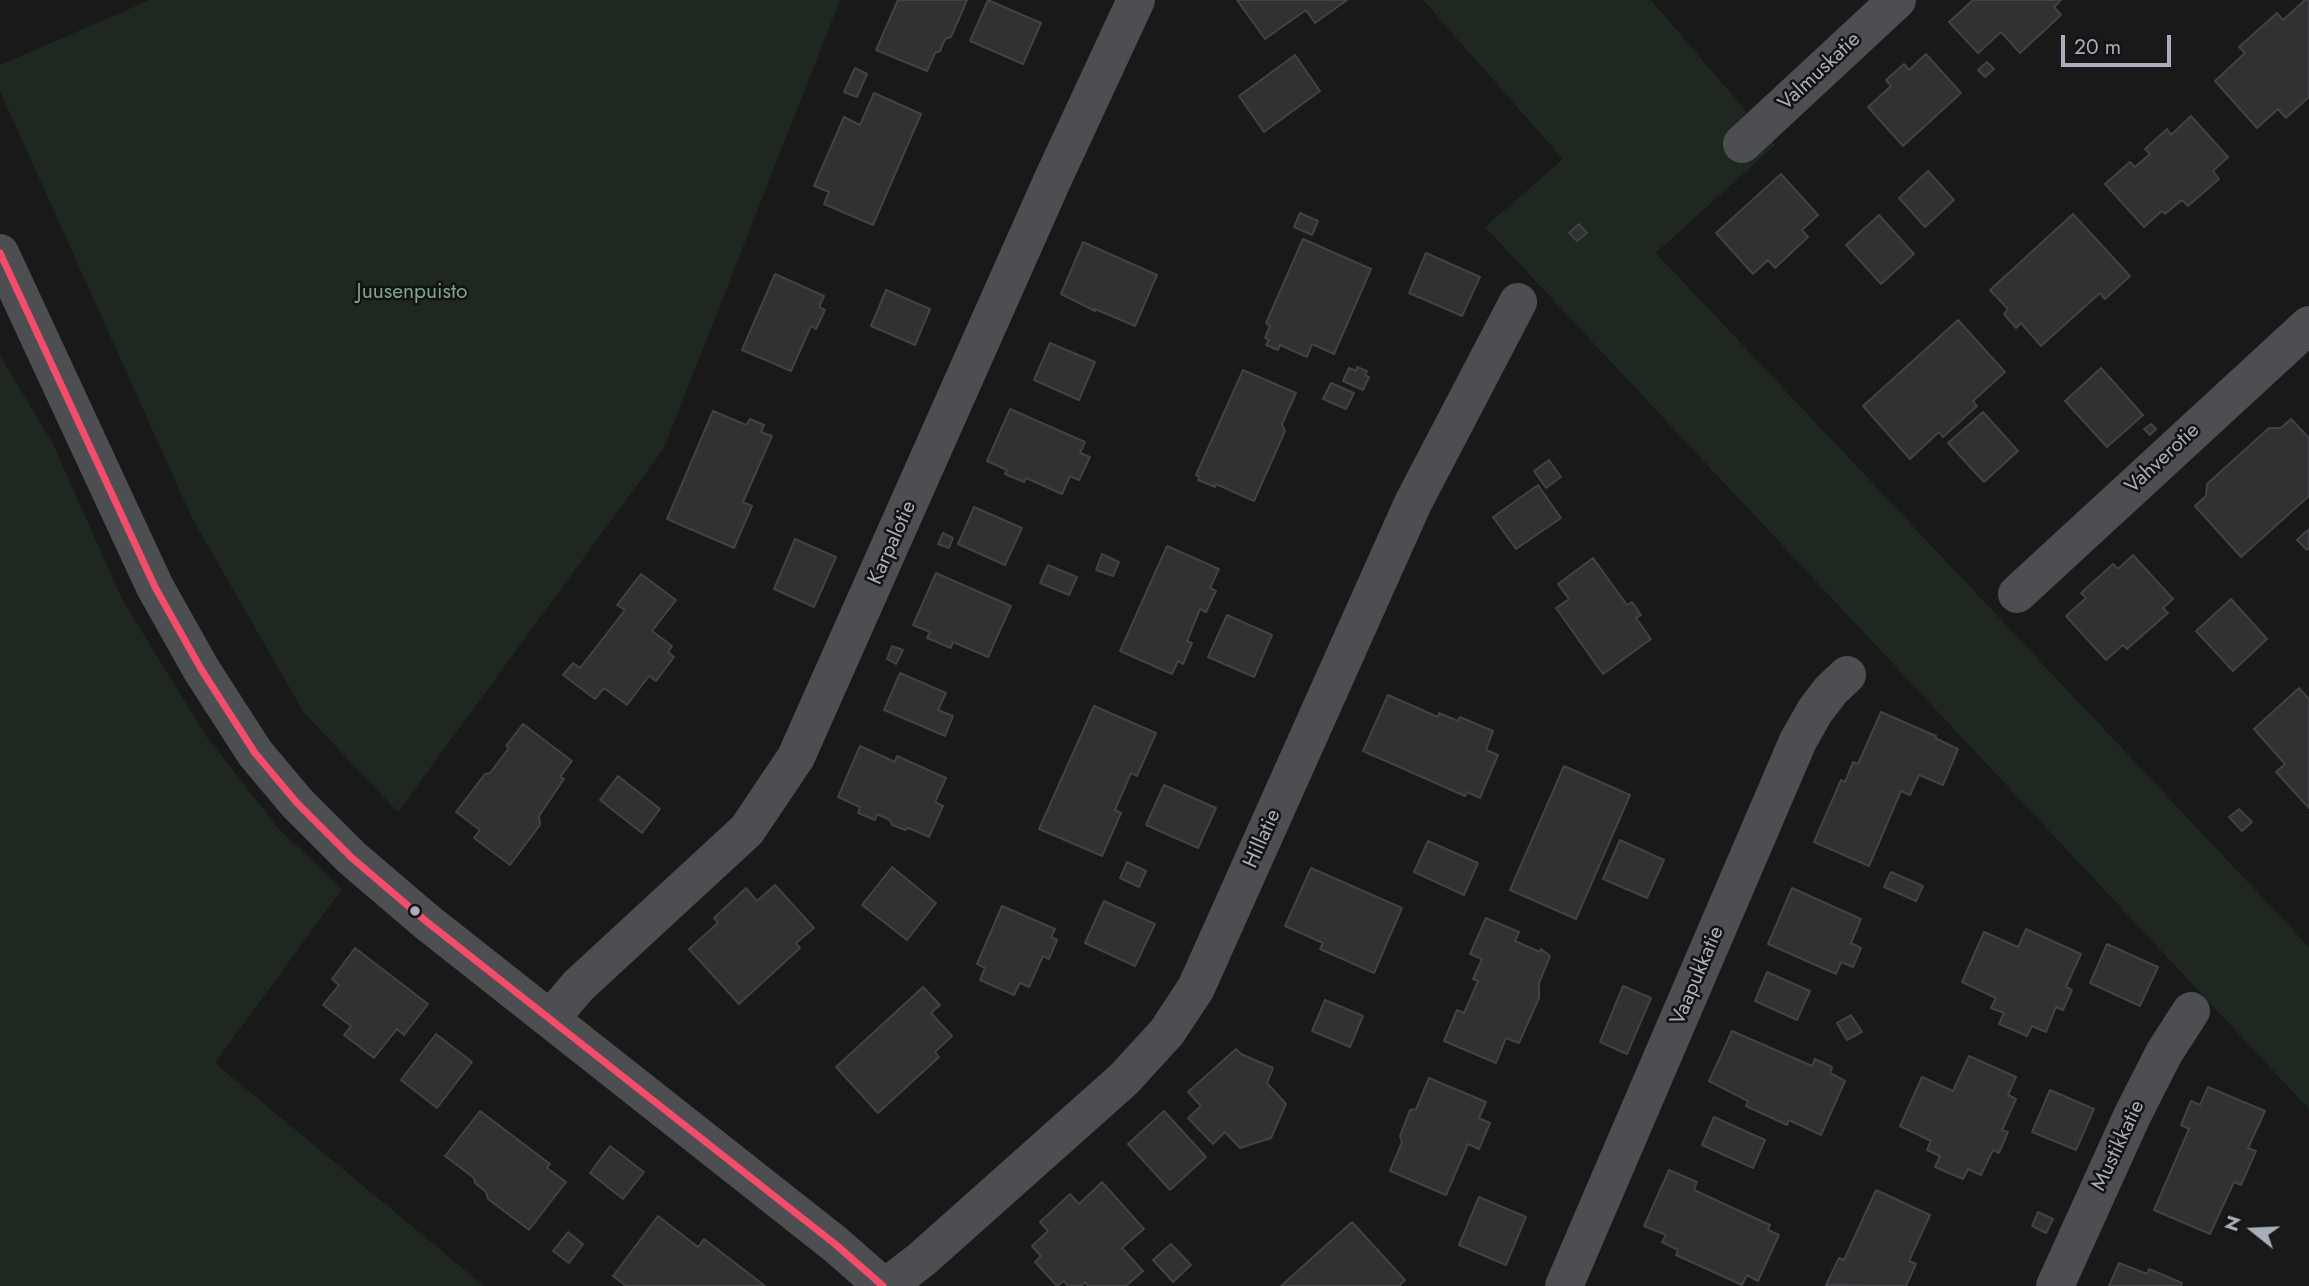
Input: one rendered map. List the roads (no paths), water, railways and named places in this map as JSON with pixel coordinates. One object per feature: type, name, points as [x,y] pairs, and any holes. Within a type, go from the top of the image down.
[{"type":"street","name":"Karpalotie","points":[[551,1018],[578,986],[747,830],[796,757],[1052,181],[1136,0]]},
{"type":"street","name":"Valmuskatie","points":[[1742,144],[1897,0]]},
{"type":"street","points":[[0,253],[155,587],[201,669],[255,753],[297,803],[352,858],[427,922],[885,1286]]},
{"type":"street","name":"Hillatie","points":[[885,1286],[922,1259],[1124,1079],[1167,1032],[1196,988],[1413,503],[1518,302]]},
{"type":"street","name":"Vahverotie","points":[[2017,594],[2309,324]]},
{"type":"street","name":"Vaapukkatie","points":[[1564,1286],[1798,741],[1830,690],[1847,675]]},
{"type":"street","name":"Mustikkatie","points":[[2055,1286],[2132,1116],[2164,1053],[2191,1011]]},
{"type":"park label","name":"Juusenpuisto","points":[[412,293]]}]
